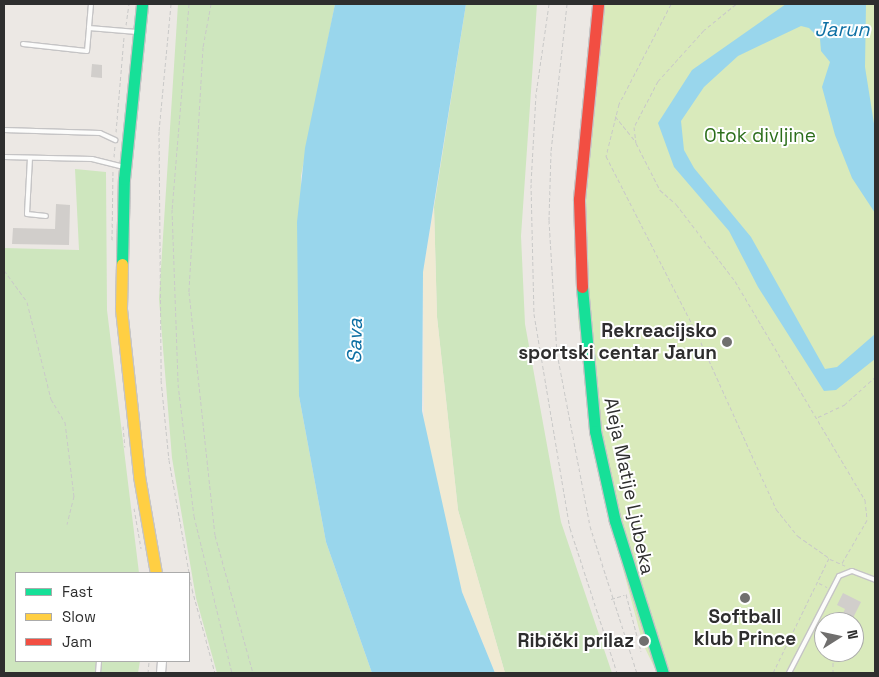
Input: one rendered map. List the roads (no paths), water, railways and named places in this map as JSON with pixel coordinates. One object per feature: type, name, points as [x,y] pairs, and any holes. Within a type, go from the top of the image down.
[{"type":"street","points":[[142,4],[126,168],[121,309],[139,476],[156,572]]},
{"type":"street","name":"Aleja Matije Ljubeka","points":[[598,4],[579,200],[584,334],[595,431],[615,521],[663,673]]},
{"type":"lane","points":[[23,44],[87,51],[91,4]]},
{"type":"lane","points":[[89,28],[139,32]]},
{"type":"lane","points":[[4,130],[100,134],[115,140]]},
{"type":"lane","points":[[4,158],[92,159],[126,168]]},
{"type":"lane","points":[[30,158],[27,214],[46,216]]},
{"type":"lane","points":[[789,673],[836,579],[849,571],[875,580]]},
{"type":"water","name":"Sava","points":[[335,4],[466,4],[423,272],[422,411],[462,592],[495,673],[372,673],[326,542],[299,396],[297,222],[305,148]]},
{"type":"water","name":"Jarun","points":[[786,4],[866,4],[865,67],[875,130],[875,213],[852,178],[835,135],[822,87],[830,62],[821,51],[820,39],[809,28],[801,26],[738,56],[704,87],[681,121],[684,150],[694,168],[751,237],[825,369],[837,367],[875,334],[875,359],[836,390],[824,391],[758,287],[729,231],[674,167],[658,123],[692,70]]},
{"type":"place","name":"Rekreacijsko sportski centar Jarun","points":[[727,342]]},
{"type":"place","name":"Softball klub Prince","points":[[745,598]]},
{"type":"place","name":"Ribički prilaz","points":[[644,641]]},
{"type":"park label","name":"Otok divljine","points":[[760,136]]}]
